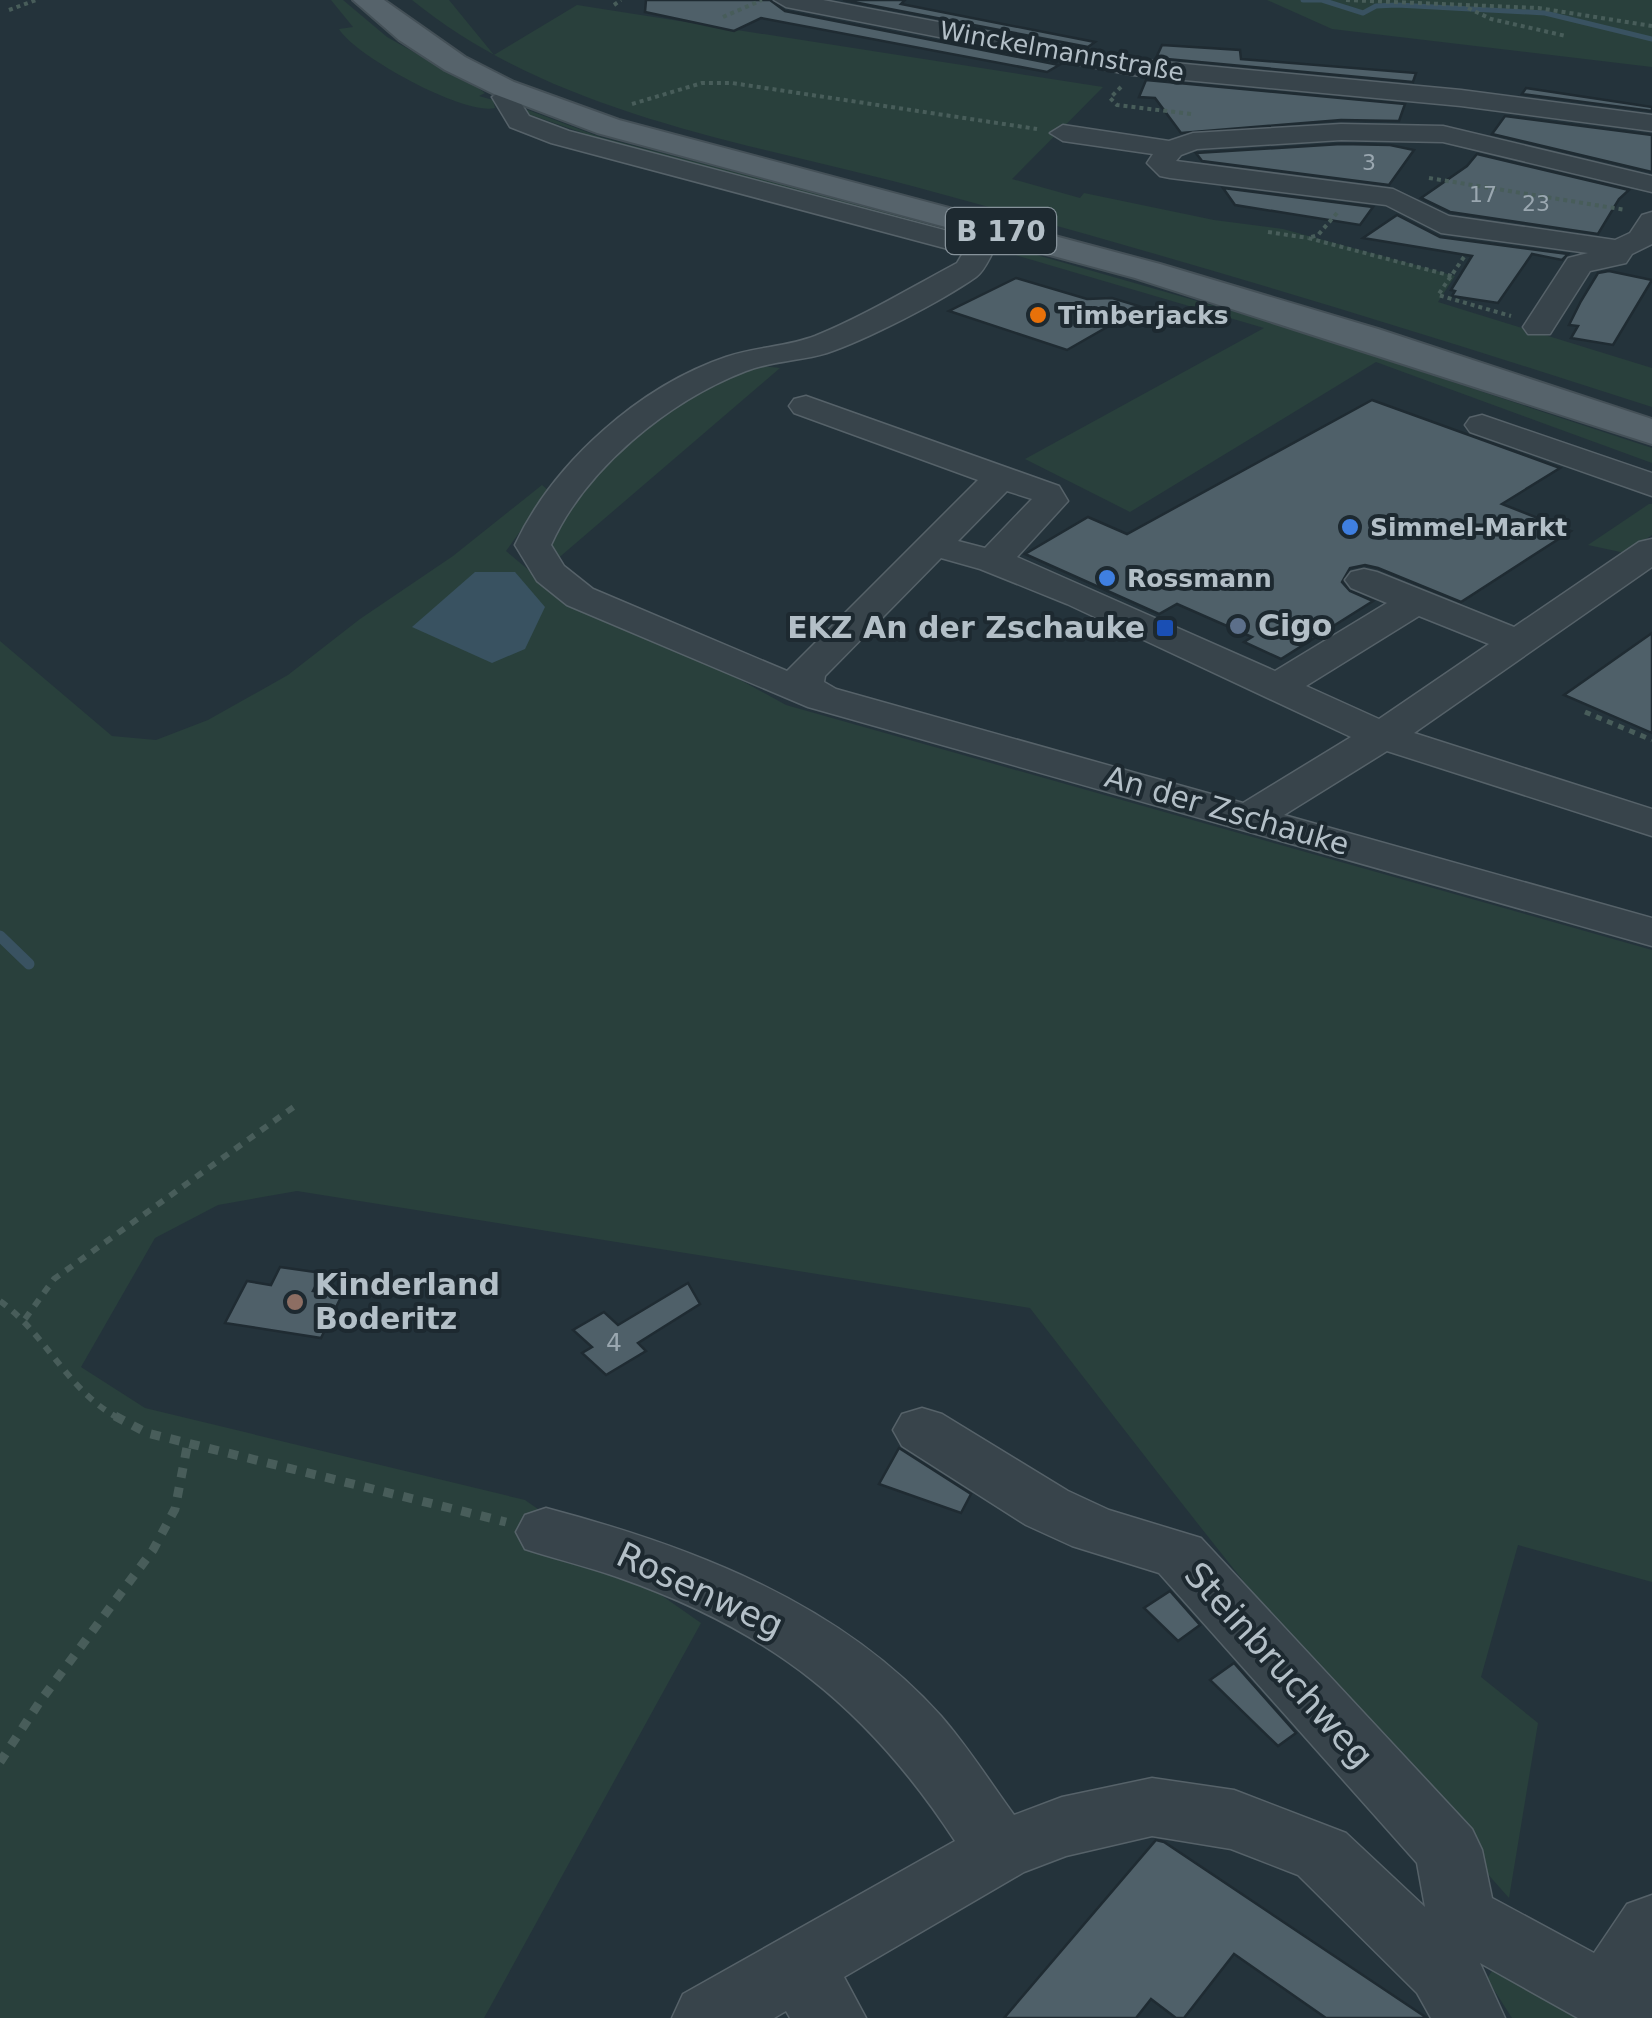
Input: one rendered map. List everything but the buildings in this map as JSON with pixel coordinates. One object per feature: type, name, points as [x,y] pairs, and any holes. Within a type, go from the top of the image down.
[{"type":"main road","name":"B 170","points":[[366,0],[417,40],[453,61],[509,89],[615,128],[1072,249],[1318,323],[1652,432]]},
{"type":"main road","name":"B 170","points":[[394,0],[460,50],[570,101],[731,149],[1144,257],[1652,415]]},
{"type":"street","name":"Winckelmannstraße","points":[[786,0],[1132,67],[1445,141],[1649,132]]},
{"type":"street","points":[[1146,84],[1398,106],[1416,115],[1445,141]]},
{"type":"street","points":[[505,97],[508,109],[519,121],[560,136],[689,174],[972,246],[978,252],[978,260],[969,269],[843,334],[777,355]]},
{"type":"street","points":[[1506,118],[1649,132]]},
{"type":"street","points":[[1062,132],[1171,150],[1194,141],[1324,133],[1445,141],[1652,184]]},
{"type":"street","points":[[1608,174],[1649,132]]},
{"type":"street","points":[[1171,150],[1161,163],[1180,172],[1402,201],[1416,198],[1445,141]]},
{"type":"street","points":[[1402,201],[1440,224],[1618,253],[1652,268]]},
{"type":"street","points":[[1540,326],[1579,264],[1618,253],[1641,239],[1643,216]]},
{"type":"street","points":[[777,355],[842,363]]},
{"type":"street","name":"An der Zschauke","points":[[777,355],[738,363],[715,373],[629,429],[556,500],[539,524],[533,545],[550,573],[580,597],[765,676],[803,686],[822,698],[1652,932]]},
{"type":"street","points":[[806,406],[1051,496],[994,561]]},
{"type":"street","points":[[1482,425],[1652,485]]},
{"type":"street","points":[[803,686],[806,674],[1001,477]]},
{"type":"street","points":[[932,545],[994,561],[1382,736],[1652,823]]},
{"type":"street","points":[[1250,817],[1382,736],[1652,550]]},
{"type":"street","points":[[1364,580],[1516,642]]},
{"type":"street","points":[[1277,687],[1415,602]]},
{"type":"street","name":"Steinbruchweg","points":[[922,1430],[1047,1508],[1094,1529],[1180,1556],[1448,1850],[1458,1968]]},
{"type":"street","name":"Rosenweg","points":[[546,1532],[618,1550],[772,1618],[848,1669],[907,1724],[1000,1851]]},
{"type":"street","points":[[708,2018],[814,1992],[940,1883],[1000,1851],[1062,1826],[1152,1807],[1234,1820],[1322,1854],[1458,1968],[1619,2007],[1652,1927]]},
{"type":"path","points":[[9,10],[36,0]]},
{"type":"path","points":[[614,5],[621,0]]},
{"type":"path","points":[[723,17],[763,0]]},
{"type":"path","points":[[1346,0],[1470,9],[1538,8],[1652,26]]},
{"type":"path","points":[[1470,9],[1566,36]]},
{"type":"path","points":[[632,104],[702,84],[732,83],[1062,132]]},
{"type":"path","points":[[1445,141],[1643,216]]},
{"type":"path","points":[[1308,238],[1318,235],[1354,192]]},
{"type":"path","points":[[1268,232],[1308,238],[1452,276]]},
{"type":"path","points":[[1464,258],[1438,296],[1540,326]]},
{"type":"path","points":[[1585,712],[1652,740]]},
{"type":"path","points":[[1605,734],[1617,726]]},
{"type":"path","points":[[25,1319],[54,1279],[295,1106]]},
{"type":"path","points":[[0,1301],[25,1319],[93,1405],[147,1433],[546,1532]]},
{"type":"path","points":[[0,1762],[19,1728],[118,1597],[173,1514],[188,1442]]},
{"type":"green space","points":[[331,0],[343,0],[387,37],[478,88],[485,93],[479,96],[493,100],[495,108],[460,103],[387,68],[339,29],[353,27]]},
{"type":"green space","points":[[412,0],[449,0],[492,53],[469,40]]},
{"type":"green space","points":[[1267,0],[1652,0],[1652,67],[1332,29]]},
{"type":"green space","points":[[577,5],[1103,87],[1012,179],[1080,198],[1084,193],[1214,220],[1283,229],[1455,276],[1438,302],[1652,368],[1652,407],[1114,242],[662,122],[595,100],[495,54]]},
{"type":"green space","points":[[528,110],[600,137],[859,204],[1274,323],[1652,448],[1652,463],[1376,362],[1130,512],[1025,459],[1264,328],[964,240],[591,142],[586,134],[522,112]]},
{"type":"green space","points":[[754,365],[780,368],[555,561],[547,536],[595,467],[711,379]]},
{"type":"green space","points":[[542,485],[549,491],[506,551],[555,592],[693,654],[786,705],[1652,950],[1652,1582],[1518,1545],[1481,1677],[1538,1723],[1509,1898],[1324,1681],[1030,1308],[297,1191],[218,1205],[155,1238],[81,1367],[145,1408],[525,1500],[701,1623],[484,2018],[0,2018],[0,641],[112,736],[156,740],[208,720],[288,675],[360,619],[453,556]]},
{"type":"green space","points":[[1649,504],[1652,535],[1625,553],[1588,545]]},
{"type":"green space","points":[[1501,1956],[1611,2018],[1512,2018],[1487,1979]]},
{"type":"water","points":[[475,572],[515,572],[545,607],[525,649],[492,663],[412,627]]},
{"type":"waterway","points":[[1303,0],[1322,0],[1363,13],[1376,6],[1397,5],[1545,13],[1652,39]]},
{"type":"waterway","points":[[0,936],[29,964]]},
{"type":"place","name":"Timberjacks","points":[[1038,315]]},
{"type":"place","name":"Simmel-Markt","points":[[1350,527]]},
{"type":"place","name":"Rossmann","points":[[1107,578]]},
{"type":"place","name":"Cigo","points":[[1238,626]]},
{"type":"place","name":"EKZ An der Zschauke","points":[[1165,628]]},
{"type":"place","name":"Kinderland Boderitz","points":[[295,1302]]}]
